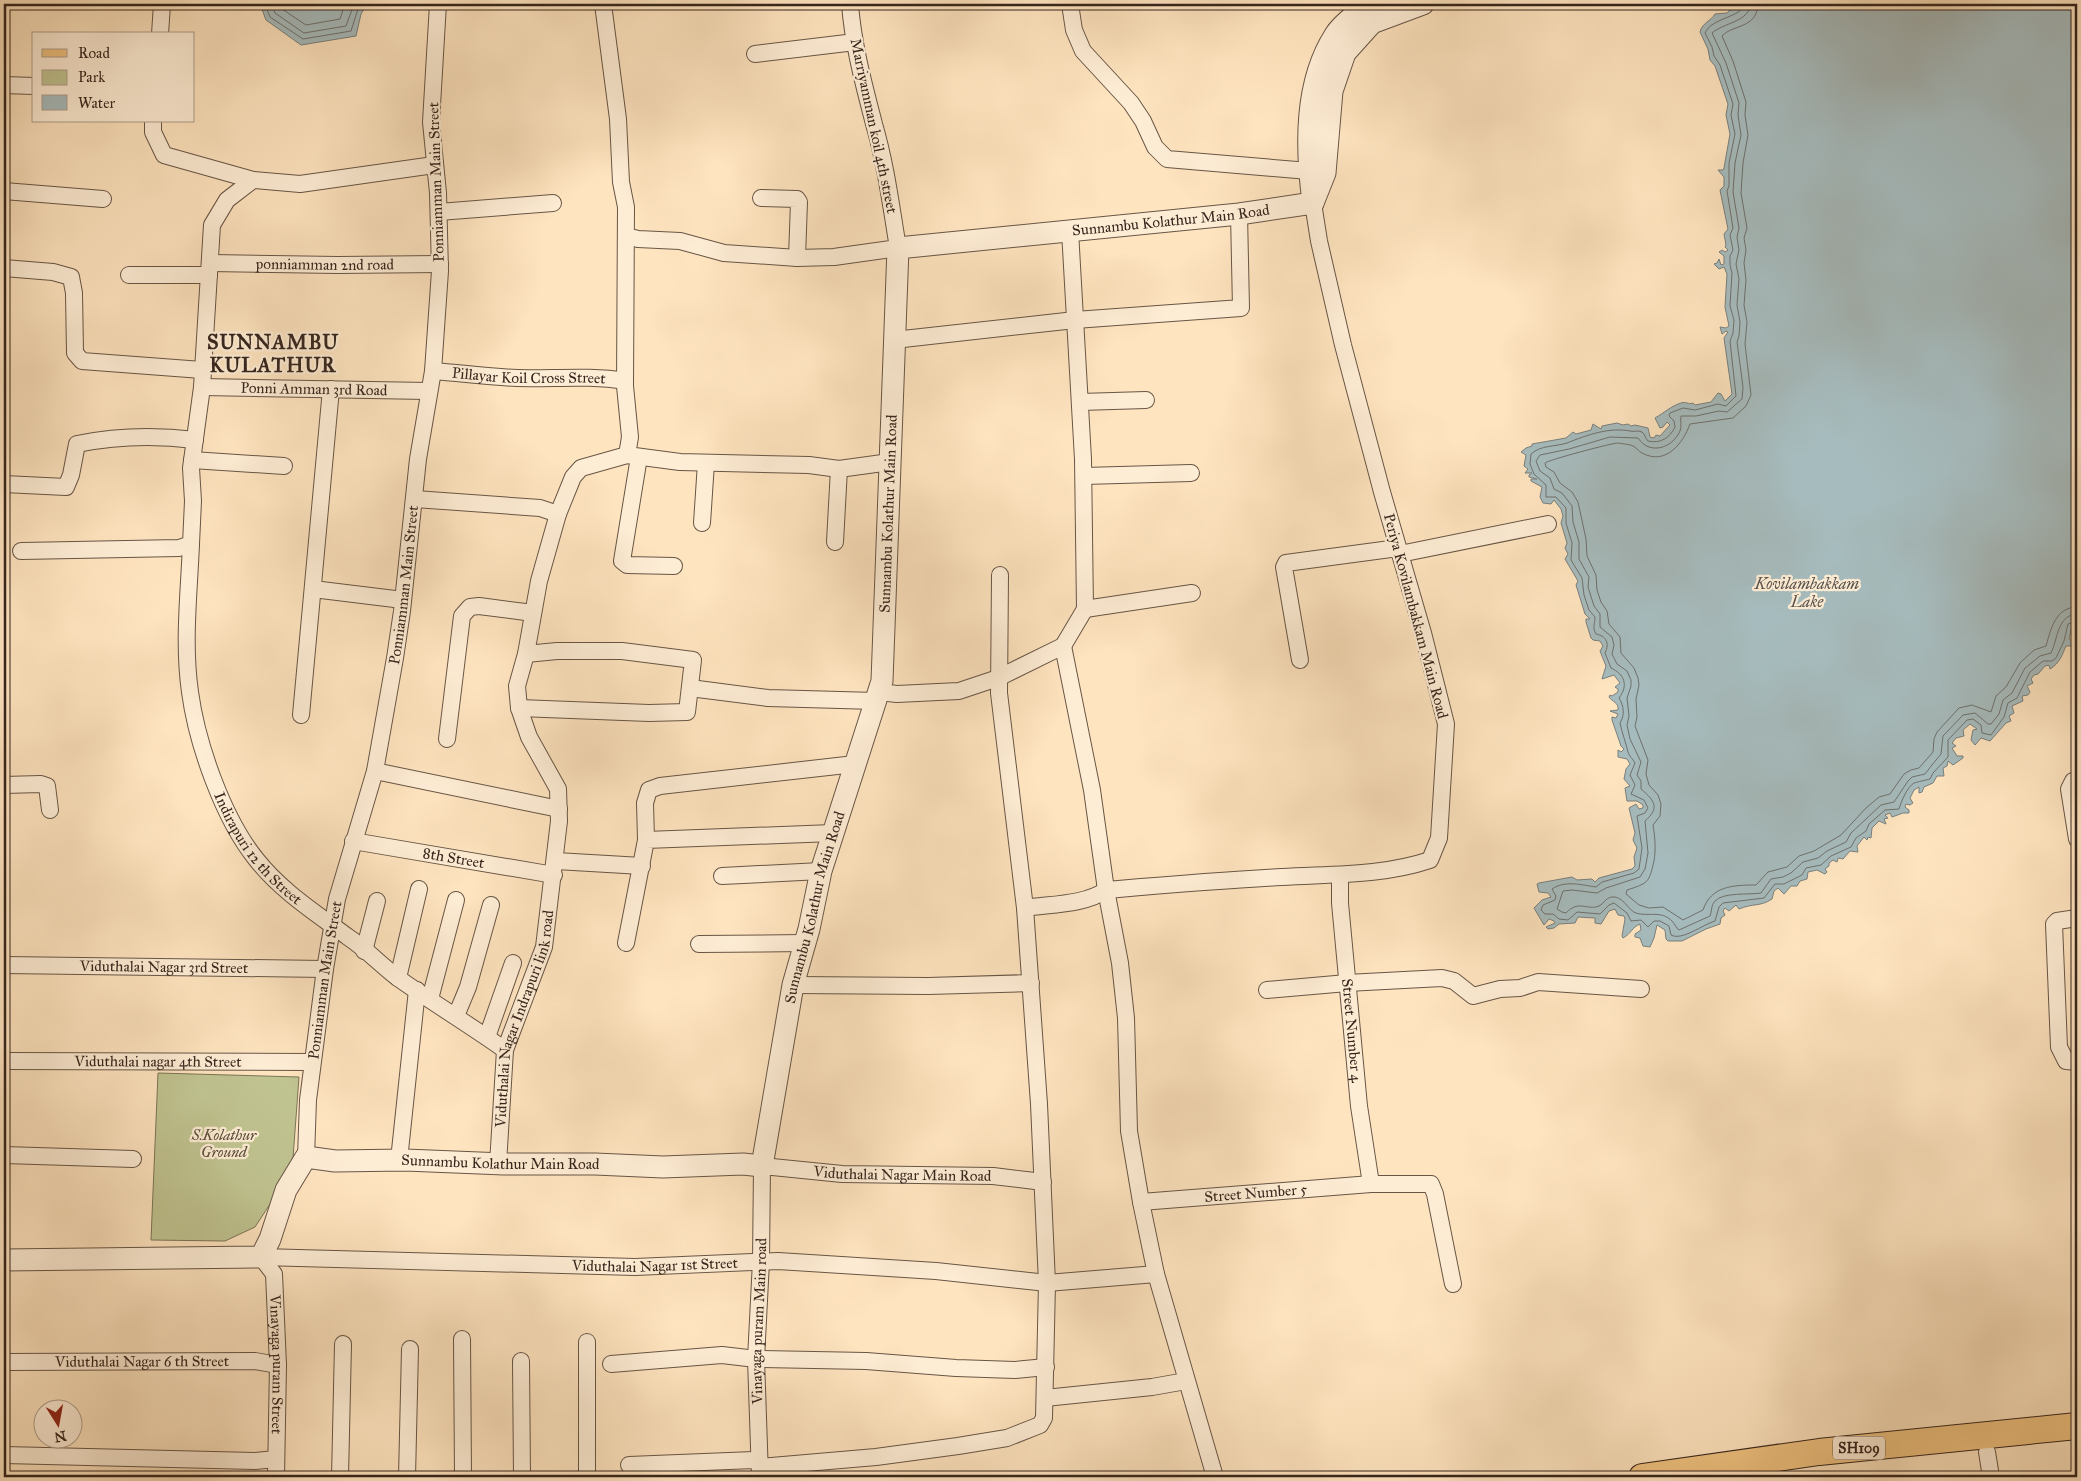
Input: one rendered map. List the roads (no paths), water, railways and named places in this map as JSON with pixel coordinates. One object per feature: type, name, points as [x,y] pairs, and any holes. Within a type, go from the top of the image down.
[{"type":"main road","name":"SH109","points":[[1642,1477],[1819,1452],[2077,1426]]},
{"type":"main road","name":"SH109","points":[[1770,1477],[1828,1468],[1989,1465],[2077,1443]]},
{"type":"street","points":[[160,32],[162,4]]},
{"type":"street","name":"Ponniamman Main Street","points":[[306,1157],[308,1100],[325,969],[337,899],[375,771],[395,658],[428,391],[433,371],[440,264],[439,212],[431,122],[438,4]]},
{"type":"street","points":[[603,4],[618,119],[622,182],[626,207],[625,381],[633,456],[622,561],[627,565],[674,566]]},
{"type":"street","name":"Marriyamman koil 4th street","points":[[850,4],[855,42],[892,201],[898,248]]},
{"type":"street","points":[[1070,4],[1074,30],[1084,50],[1131,103],[1143,121],[1155,147],[1167,158],[1309,171]]},
{"type":"street","points":[[1313,203],[1309,171],[1310,116],[1320,65],[1336,34],[1368,4]]},
{"type":"street","points":[[1313,203],[1326,173],[1332,91],[1345,53],[1372,23],[1423,4]]},
{"type":"street","points":[[755,54],[855,42]]},
{"type":"street","points":[[4,85],[32,86]]},
{"type":"street","points":[[153,122],[152,132],[164,154],[252,180],[300,184],[434,165]]},
{"type":"street","name":"Indirapuri 12 th Street","points":[[252,180],[227,200],[212,225],[202,387],[192,460],[193,501],[187,642],[190,690],[198,734],[227,813],[255,859],[283,887],[350,938],[398,978],[505,1050]]},
{"type":"street","points":[[4,191],[103,199]]},
{"type":"street","points":[[761,198],[797,199],[799,202],[797,258]]},
{"type":"street","points":[[439,212],[553,203]]},
{"type":"street","name":"Sunnambu Kolathur Main Road","points":[[306,1157],[335,1161],[399,1160],[663,1167],[743,1164],[762,1166],[794,985],[821,871],[882,682],[898,248],[1240,214],[1313,203]]},
{"type":"street","name":"Periya Kovilambakkam Main Road","points":[[1025,908],[1079,900],[1099,895],[1106,890],[1198,882],[1340,875],[1404,868],[1430,860],[1439,838],[1446,724],[1423,632],[1343,345],[1319,241],[1313,203]]},
{"type":"street","points":[[894,340],[1075,320],[1241,308],[1240,214]]},
{"type":"street","points":[[690,688],[768,698],[877,696],[959,691],[998,678],[1063,646],[1085,608],[1084,476],[1070,231]]},
{"type":"street","points":[[626,236],[638,239],[680,241],[724,253],[797,258],[834,257],[898,248]]},
{"type":"street","name":"ponniamman 2nd road","points":[[130,275],[210,269],[440,264]]},
{"type":"street","points":[[4,268],[54,272],[71,277],[74,293],[75,353],[82,361],[202,370]]},
{"type":"street","name":"Pillayar Koil Cross Street","points":[[433,371],[519,378],[557,377],[625,381]]},
{"type":"street","name":"Ponni Amman 3rd Road","points":[[202,387],[428,391]]},
{"type":"street","points":[[301,715],[331,389]]},
{"type":"street","points":[[1080,402],[1146,400]]},
{"type":"street","points":[[4,484],[66,487],[71,475],[77,444],[112,438],[153,437],[194,440]]},
{"type":"street","points":[[633,456],[656,460],[706,463],[809,465],[839,470],[890,462]]},
{"type":"street","name":"Viduthalai Nagar Indrapuri link road","points":[[498,1164],[505,1050],[544,947],[555,868],[559,809],[558,789],[529,737],[519,708],[517,686],[526,654],[538,581],[558,514],[573,477],[581,468],[633,456]]},
{"type":"street","points":[[192,460],[284,466]]},
{"type":"street","points":[[702,523],[706,463]]},
{"type":"street","points":[[835,542],[839,470]]},
{"type":"street","points":[[1084,476],[1190,473]]},
{"type":"street","points":[[415,499],[540,508],[558,514]]},
{"type":"street","points":[[1300,660],[1284,567],[1286,563],[1399,551],[1548,524]]},
{"type":"street","points":[[21,551],[179,548],[191,544]]},
{"type":"street","points":[[629,1465],[754,1460],[760,1469],[876,1457],[1007,1438],[1040,1425],[1044,1418],[1047,1284],[1043,1182],[1025,908],[998,678],[1000,575]]},
{"type":"street","points":[[313,589],[403,600]]},
{"type":"street","points":[[1085,608],[1192,593]]},
{"type":"street","points":[[447,738],[462,616],[470,607],[479,606],[533,613]]},
{"type":"street","points":[[1063,646],[1092,790],[1106,890],[1120,963],[1126,1018],[1130,1131],[1141,1202],[1156,1274],[1215,1477]]},
{"type":"street","points":[[519,708],[649,714],[687,712],[693,660],[622,651],[557,651],[526,654]]},
{"type":"street","points":[[626,943],[646,840],[645,803],[649,790],[660,786],[855,764]]},
{"type":"street","points":[[375,771],[559,809]]},
{"type":"street","points":[[2077,780],[2073,781],[2069,789],[2077,839]]},
{"type":"street","points":[[4,786],[41,784],[47,786],[50,810]]},
{"type":"street","points":[[646,840],[833,833]]},
{"type":"street","name":"8th Street","points":[[353,841],[555,868],[642,866]]},
{"type":"street","points":[[722,876],[821,871]]},
{"type":"street","name":"Street Number 4","points":[[1340,875],[1340,903],[1359,1106],[1371,1184]]},
{"type":"street","points":[[398,978],[419,890]]},
{"type":"street","points":[[399,1160],[424,994],[456,900]]},
{"type":"street","points":[[364,951],[377,901]]},
{"type":"street","points":[[456,1016],[468,987],[491,905]]},
{"type":"street","points":[[2077,918],[2057,921],[2054,924],[2059,1047],[2066,1061],[2077,1062]]},
{"type":"street","points":[[699,944],[805,943]]},
{"type":"street","points":[[487,1037],[513,963]]},
{"type":"street","name":"Viduthalai Nagar 3rd Street","points":[[4,964],[325,969]]},
{"type":"street","points":[[1267,990],[1442,978],[1454,981],[1473,996],[1500,989],[1520,988],[1538,982],[1641,989]]},
{"type":"street","points":[[794,985],[928,986],[1031,983]]},
{"type":"street","name":"Viduthalai nagar 4th Street","points":[[4,1061],[312,1062]]},
{"type":"street","points":[[4,1155],[132,1159]]},
{"type":"street","points":[[4,1260],[262,1257],[286,1190],[306,1157]]},
{"type":"street","name":"Viduthalai Nagar Main Road","points":[[762,1166],[842,1174],[993,1176],[1043,1182]]},
{"type":"street","name":"Vinayaga puram Main road","points":[[760,1469],[756,1359],[761,1261],[762,1166]]},
{"type":"street","name":"Street Number 5","points":[[1141,1202],[1371,1184],[1431,1184],[1435,1194],[1454,1284]]},
{"type":"street","name":"Viduthalai Nagar 1st Street","points":[[262,1257],[635,1267],[761,1261],[936,1272],[1047,1284],[1156,1274]]},
{"type":"street","name":"Vinayaga puram Street","points":[[262,1257],[274,1274],[278,1366],[276,1477]]},
{"type":"street","points":[[462,1339],[463,1477]]},
{"type":"street","points":[[587,1342],[587,1477]]},
{"type":"street","points":[[340,1477],[343,1344]]},
{"type":"street","points":[[407,1477],[410,1349]]},
{"type":"street","points":[[610,1364],[722,1355],[756,1359],[866,1361],[1005,1370],[1046,1367]]},
{"type":"street","name":"Viduthalai Nagar 6 th Street","points":[[4,1362],[255,1361],[278,1366]]},
{"type":"street","points":[[521,1361],[522,1477]]},
{"type":"street","points":[[1045,1398],[1152,1387],[1186,1381]]},
{"type":"street","points":[[4,1456],[255,1461],[276,1459]]},
{"type":"water","points":[[260,4],[367,4],[361,14],[356,36],[301,45],[266,20]]},
{"type":"water","name":"Kovilambakkam Lake","points":[[1745,4],[2077,4],[2077,626],[2072,626],[2069,639],[2075,643],[2074,646],[2066,646],[2060,659],[2053,667],[2050,669],[2049,665],[2045,666],[2038,674],[2034,675],[2031,679],[2033,683],[2027,686],[2030,692],[2028,695],[2022,696],[2023,701],[2012,706],[2014,713],[2009,716],[2011,721],[2006,723],[1990,741],[1981,738],[1975,745],[1971,740],[1973,730],[1977,729],[1970,724],[1963,730],[1964,736],[1956,738],[1952,743],[1956,746],[1952,748],[1957,756],[1963,756],[1963,758],[1953,765],[1948,761],[1947,766],[1943,768],[1944,776],[1937,776],[1933,783],[1924,787],[1922,792],[1919,793],[1919,787],[1914,790],[1910,798],[1913,803],[1910,805],[1906,804],[1905,807],[1909,810],[1909,813],[1892,817],[1890,813],[1885,815],[1888,818],[1884,819],[1886,824],[1879,821],[1872,828],[1871,838],[1868,837],[1867,840],[1864,837],[1857,846],[1858,852],[1850,851],[1843,859],[1838,858],[1837,862],[1833,860],[1825,869],[1827,872],[1825,874],[1817,870],[1808,872],[1807,879],[1800,881],[1797,886],[1791,886],[1784,894],[1778,888],[1774,891],[1772,899],[1768,901],[1739,909],[1736,905],[1729,911],[1725,908],[1723,911],[1725,915],[1721,918],[1720,924],[1682,941],[1668,941],[1665,930],[1657,925],[1650,947],[1643,946],[1640,938],[1635,937],[1635,934],[1641,930],[1640,924],[1623,938],[1625,919],[1624,916],[1618,915],[1615,909],[1609,911],[1601,924],[1595,923],[1595,918],[1578,917],[1575,923],[1559,924],[1554,928],[1548,929],[1546,927],[1555,923],[1554,921],[1549,919],[1544,925],[1534,908],[1542,900],[1551,897],[1548,893],[1539,892],[1537,884],[1539,883],[1572,877],[1577,880],[1592,879],[1595,882],[1599,878],[1632,869],[1635,866],[1634,857],[1637,848],[1633,840],[1635,833],[1629,808],[1636,804],[1639,809],[1643,808],[1643,805],[1637,801],[1627,801],[1625,788],[1630,786],[1624,779],[1626,769],[1630,764],[1627,759],[1618,757],[1618,750],[1621,752],[1624,749],[1621,746],[1612,717],[1616,718],[1618,714],[1610,711],[1618,710],[1618,707],[1609,697],[1618,692],[1618,689],[1615,687],[1620,683],[1614,675],[1602,679],[1606,666],[1600,651],[1603,646],[1600,641],[1591,638],[1586,622],[1586,619],[1590,619],[1585,614],[1576,585],[1578,581],[1565,559],[1568,554],[1565,548],[1567,543],[1561,523],[1563,516],[1561,509],[1554,500],[1551,504],[1543,503],[1540,497],[1542,487],[1531,481],[1531,479],[1537,479],[1529,477],[1532,473],[1525,473],[1528,469],[1524,466],[1526,455],[1521,452],[1532,446],[1532,444],[1566,438],[1573,432],[1576,434],[1591,430],[1593,424],[1601,429],[1602,426],[1617,423],[1635,425],[1648,428],[1650,437],[1654,438],[1656,435],[1660,436],[1670,425],[1667,422],[1660,428],[1655,418],[1674,406],[1683,403],[1693,403],[1695,405],[1711,402],[1718,393],[1721,394],[1725,401],[1732,394],[1724,338],[1728,332],[1726,331],[1722,334],[1720,327],[1726,328],[1729,326],[1725,307],[1727,274],[1724,267],[1719,269],[1714,264],[1719,259],[1721,265],[1724,264],[1724,256],[1719,252],[1728,250],[1725,247],[1724,234],[1728,229],[1720,190],[1724,186],[1724,177],[1718,170],[1723,170],[1724,168],[1730,134],[1726,115],[1728,104],[1715,66],[1710,60],[1708,49],[1700,32],[1703,26],[1715,14],[1727,13]]},
{"type":"district","name":"SUNNAMBU KULATHUR","points":[[273,354]]},
{"type":"park label","name":"S.Kolathur Ground","points":[[224,1144]]}]
